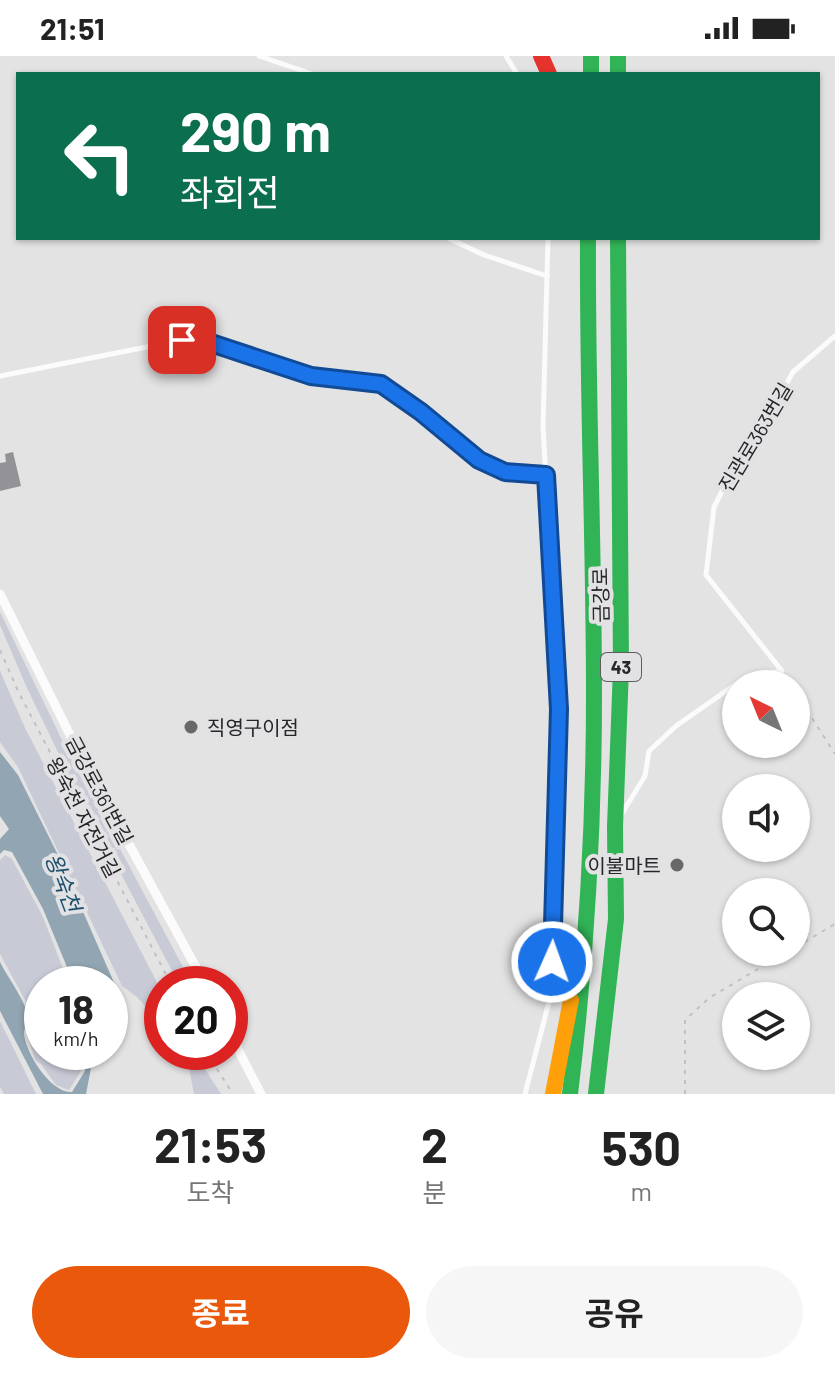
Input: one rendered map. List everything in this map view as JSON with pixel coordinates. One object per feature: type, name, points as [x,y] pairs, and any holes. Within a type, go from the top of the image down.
[{"type":"highway","name":"금강로","points":[[596,1094],[616,919],[615,827],[621,668],[618,240]]},
{"type":"highway","name":"금강로","points":[[570,1094],[588,912],[593,769],[587,241]]},
{"type":"highway","points":[[553,1094],[588,912]]},
{"type":"highway","points":[[603,1094],[608,1005]]},
{"type":"street","name":"금강로361번길","points":[[0,594],[75,745],[195,966]]},
{"type":"street","points":[[248,1069],[261,1094]]},
{"type":"lane","points":[[259,56],[306,72]]},
{"type":"lane","points":[[452,240],[484,255],[547,276]]},
{"type":"lane","points":[[525,1094],[551,994],[559,709],[543,427],[548,240]]},
{"type":"lane","name":"진관로363번길","points":[[615,827],[645,776],[649,751],[676,726],[746,677],[782,671],[706,575],[714,507],[738,460],[793,372],[835,336]]},
{"type":"lane","points":[[0,376],[182,340],[208,342],[311,376],[381,384],[479,460],[505,472],[546,475]]},
{"type":"path","name":"왕숙천 자전거길","points":[[0,650],[18,691],[162,966]]},
{"type":"path","points":[[810,715],[835,754]]},
{"type":"path","points":[[810,939],[835,924]]},
{"type":"path","points":[[685,1094],[685,1020],[709,998],[763,966]]},
{"type":"path","points":[[218,1070],[233,1094]]},
{"type":"shaded area","points":[[0,612],[61,738],[182,966],[170,966],[72,781],[0,625]]},
{"type":"shaded area","points":[[0,671],[25,728],[149,966],[144,966],[144,1005],[128,990],[128,966],[113,966],[18,767],[0,742]]},
{"type":"shaded area","points":[[5,855],[12,859],[43,917],[62,966],[24,966],[24,998],[0,954],[0,860]]},
{"type":"shaded area","points":[[0,1021],[36,1094],[4,1094],[0,1087]]},
{"type":"shaded area","points":[[45,1070],[81,1070],[69,1090],[56,1085]]},
{"type":"shaded area","points":[[189,1070],[206,1070],[221,1094],[194,1094]]},
{"type":"water","name":"왕숙천","points":[[0,752],[18,775],[60,859],[107,966],[67,966],[43,909],[12,852],[4,850],[0,854],[0,839],[9,829],[0,816]]},
{"type":"water","points":[[0,962],[24,1005],[24,1057],[0,1011]]},
{"type":"water","points":[[31,1070],[40,1070],[56,1086],[72,1092],[85,1070],[91,1070],[86,1094],[43,1094]]},
{"type":"building","points":[[13,452],[21,486],[0,491],[0,463],[6,462],[5,454]]},
{"type":"traffic: fast","points":[[591,56],[591,72]]},
{"type":"traffic: fast","points":[[618,56],[618,72]]},
{"type":"traffic: fast","points":[[570,1094],[588,894],[594,744],[588,240]]},
{"type":"traffic: fast","points":[[596,1094],[616,919],[615,827],[621,668],[618,240]]},
{"type":"traffic: slow","points":[[553,1094],[571,1000]]},
{"type":"traffic: jam","points":[[541,56],[548,72]]},
{"type":"place","name":"직영구이점","points":[[191,727]]},
{"type":"place","name":"이불마트","points":[[677,865]]},
{"type":"route","points":[[182,340],[208,342],[311,376],[381,384],[398,394],[479,460],[505,472],[546,475],[559,709],[552,962]]}]
